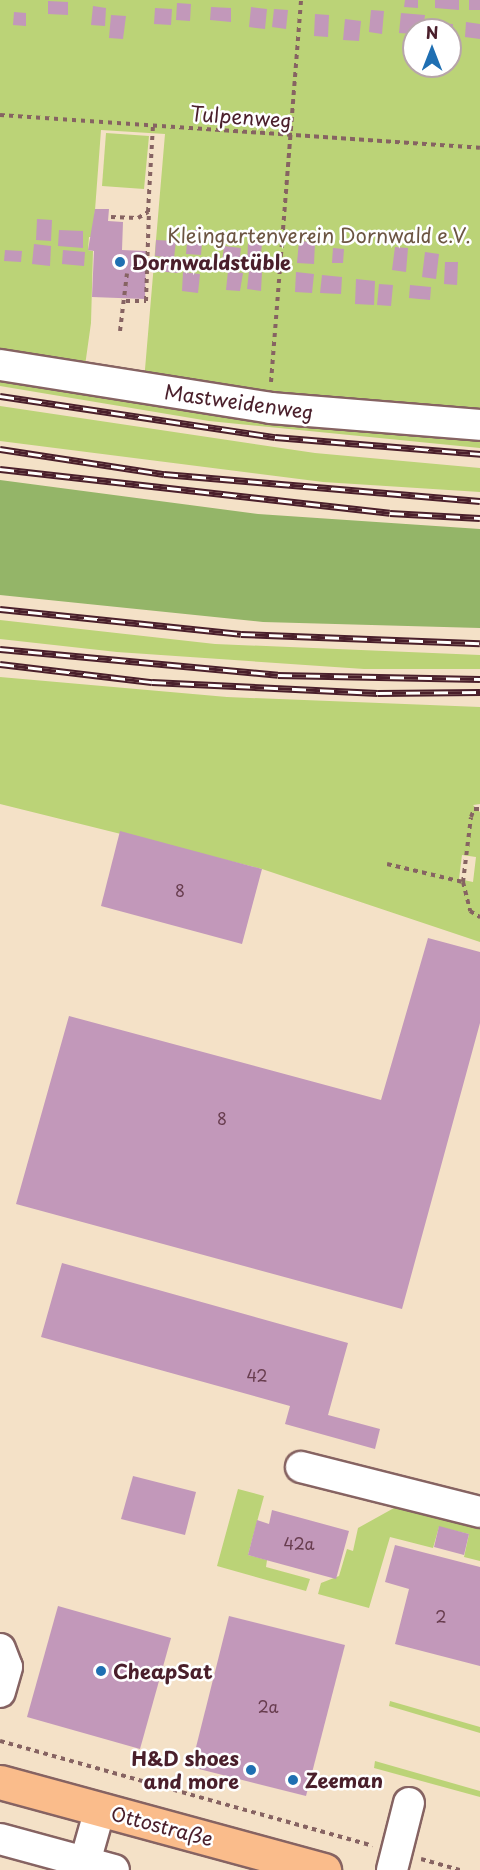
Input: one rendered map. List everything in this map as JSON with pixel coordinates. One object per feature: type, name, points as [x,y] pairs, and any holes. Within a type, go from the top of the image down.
[{"type":"main road","name":"Ottostraße","points":[[0,1782],[313,1869]]},
{"type":"lane","name":"Mastweidenweg","points":[[0,365],[270,408],[480,425]]},
{"type":"lane","points":[[301,1467],[480,1512]]},
{"type":"lane","points":[[0,1649],[6,1667],[0,1692]]},
{"type":"lane","points":[[394,1861],[409,1803]]},
{"type":"lane","points":[[86,1862],[100,1809]]},
{"type":"lane","points":[[0,1839],[114,1870]]},
{"type":"path","points":[[270,408],[301,0]]},
{"type":"path","name":"Tulpenweg","points":[[0,115],[480,148]]},
{"type":"path","points":[[126,301],[146,301],[152,215],[148,212],[153,126]]},
{"type":"path","points":[[111,217],[138,218],[148,212]]},
{"type":"path","points":[[120,332],[126,301],[127,273]]},
{"type":"path","points":[[480,809],[474,809],[468,816],[463,882],[470,911],[480,917]]},
{"type":"path","points":[[387,864],[463,882]]},
{"type":"path","points":[[0,1741],[394,1861],[460,1870]]},
{"type":"green space","name":"Kleingartenverein Dornwald e.V.","points":[[0,0],[480,0],[480,417],[144,381],[165,134],[101,130],[93,237],[89,237],[88,250],[93,251],[91,323],[84,373],[0,358]]},
{"type":"green space","points":[[106,133],[149,136],[144,189],[102,186]]},
{"type":"green space","points":[[0,375],[166,407],[292,424],[480,437],[480,448],[209,421],[0,386]]},
{"type":"green space","points":[[0,406],[315,453],[480,468],[480,492],[323,482],[0,441]]},
{"type":"green space","points":[[0,480],[258,514],[480,529],[480,628],[263,622],[0,595]]},
{"type":"green space","points":[[0,620],[215,644],[480,655],[480,669],[364,669],[117,652],[0,639]]},
{"type":"green space","points":[[0,677],[227,697],[480,707],[480,804],[473,805],[480,812],[480,942],[262,869],[0,804]],"holes":[[[462,855],[476,857],[473,882],[459,879]]]},
{"type":"green space","points":[[238,1489],[264,1496],[248,1555],[267,1560],[266,1567],[310,1579],[306,1591],[217,1566]]},
{"type":"green space","points":[[403,1503],[480,1519],[480,1561],[464,1557],[469,1534],[439,1527],[433,1548],[390,1537],[369,1608],[318,1594],[321,1583],[339,1576],[347,1549],[353,1551],[358,1528]]},
{"type":"green space","points":[[390,1701],[480,1727],[480,1733],[389,1706]]},
{"type":"green space","points":[[375,1761],[480,1791],[480,1797],[374,1768]]},
{"type":"building","points":[[405,0],[418,0],[418,8],[404,7]]},
{"type":"building","points":[[435,0],[459,0],[459,10],[435,8]]},
{"type":"building","points":[[469,0],[480,0],[480,10],[469,10]]},
{"type":"building","points":[[48,1],[68,2],[68,15],[48,14]]},
{"type":"building","points":[[177,3],[191,4],[190,21],[176,20]]},
{"type":"building","points":[[93,6],[106,8],[105,26],[91,25]]},
{"type":"building","points":[[211,7],[231,8],[231,22],[210,20]]},
{"type":"building","points":[[251,7],[267,9],[265,29],[249,27]]},
{"type":"building","points":[[155,8],[172,9],[171,25],[154,24]]},
{"type":"building","points":[[274,9],[288,10],[286,29],[272,27]]},
{"type":"building","points":[[371,10],[384,11],[382,34],[369,32]]},
{"type":"building","points":[[14,12],[26,13],[26,26],[13,25]]},
{"type":"building","points":[[401,13],[425,15],[425,18],[402,18],[402,33],[399,33]]},
{"type":"building","points":[[315,14],[329,15],[328,37],[314,36]]},
{"type":"building","points":[[111,15],[126,16],[123,39],[109,38]]},
{"type":"building","points":[[345,19],[361,21],[359,41],[343,40]]},
{"type":"building","points":[[466,22],[480,24],[480,39],[465,37]]},
{"type":"building","name":"Dornwaldstüble","points":[[95,209],[109,209],[108,221],[123,222],[122,250],[146,251],[145,299],[92,297],[94,251],[88,250]]},
{"type":"building","points":[[37,219],[52,220],[51,241],[36,240]]},
{"type":"building","points":[[59,230],[83,231],[83,248],[58,246]]},
{"type":"building","points":[[188,230],[203,230],[201,255],[186,254]]},
{"type":"building","points":[[156,240],[176,241],[174,258],[155,256]]},
{"type":"building","points":[[299,241],[315,242],[314,264],[297,263]]},
{"type":"building","points":[[248,242],[262,243],[260,268],[247,267]]},
{"type":"building","points":[[34,244],[51,246],[50,266],[32,264]]},
{"type":"building","points":[[224,246],[241,248],[239,265],[222,263]]},
{"type":"building","points":[[395,247],[408,248],[406,272],[392,270]]},
{"type":"building","points":[[333,248],[344,249],[343,263],[332,263]]},
{"type":"building","points":[[5,250],[22,251],[21,262],[4,261]]},
{"type":"building","points":[[63,250],[85,252],[84,266],[62,264]]},
{"type":"building","points":[[425,252],[439,254],[436,279],[422,277]]},
{"type":"building","points":[[155,259],[179,261],[178,273],[154,271]]},
{"type":"building","points":[[445,262],[458,262],[457,285],[444,284]]},
{"type":"building","points":[[228,271],[243,273],[240,291],[226,290]]},
{"type":"building","points":[[249,271],[262,272],[261,291],[247,289]]},
{"type":"building","points":[[183,272],[200,274],[198,293],[182,291]]},
{"type":"building","points":[[296,272],[314,274],[312,293],[295,292]]},
{"type":"building","points":[[322,275],[342,277],[341,294],[320,293]]},
{"type":"building","points":[[356,279],[375,281],[374,305],[355,304]]},
{"type":"building","points":[[379,284],[393,285],[391,306],[377,305]]},
{"type":"building","points":[[410,285],[431,287],[430,300],[409,298]]},
{"type":"building","points":[[120,831],[262,869],[242,944],[101,906]]},
{"type":"building","points":[[428,938],[480,952],[480,1023],[402,1309],[16,1204],[69,1016],[381,1100]]},
{"type":"building","points":[[62,1263],[348,1343],[328,1415],[380,1429],[375,1449],[285,1424],[290,1406],[41,1337]]},
{"type":"building","points":[[133,1476],[196,1492],[185,1535],[121,1519]]},
{"type":"building","points":[[272,1510],[349,1531],[336,1579],[248,1555],[257,1520],[269,1524]]},
{"type":"building","points":[[439,1526],[469,1534],[464,1555],[434,1547]]},
{"type":"building","points":[[395,1545],[480,1567],[480,1666],[395,1644],[409,1589],[385,1582]]},
{"type":"building","name":"CheapSat","points":[[58,1606],[171,1638],[140,1749],[27,1717]]},
{"type":"building","points":[[229,1616],[345,1645],[306,1796],[191,1767]]},
{"type":"railway","points":[[0,396],[275,437],[480,454]]},
{"type":"railway","points":[[0,449],[164,474],[480,501]]},
{"type":"railway","points":[[0,469],[390,513],[480,518]]},
{"type":"railway","points":[[0,609],[241,634],[480,643]]},
{"type":"railway","points":[[0,649],[278,675],[480,679]]},
{"type":"railway","points":[[0,664],[152,682],[378,693],[480,692]]},
{"type":"place","name":"Dornwaldstüble","points":[[120,262]]},
{"type":"place","name":"CheapSat","points":[[101,1671]]},
{"type":"place","name":"H&D shoes and more","points":[[251,1770]]},
{"type":"place","name":"Zeeman","points":[[293,1780]]}]
